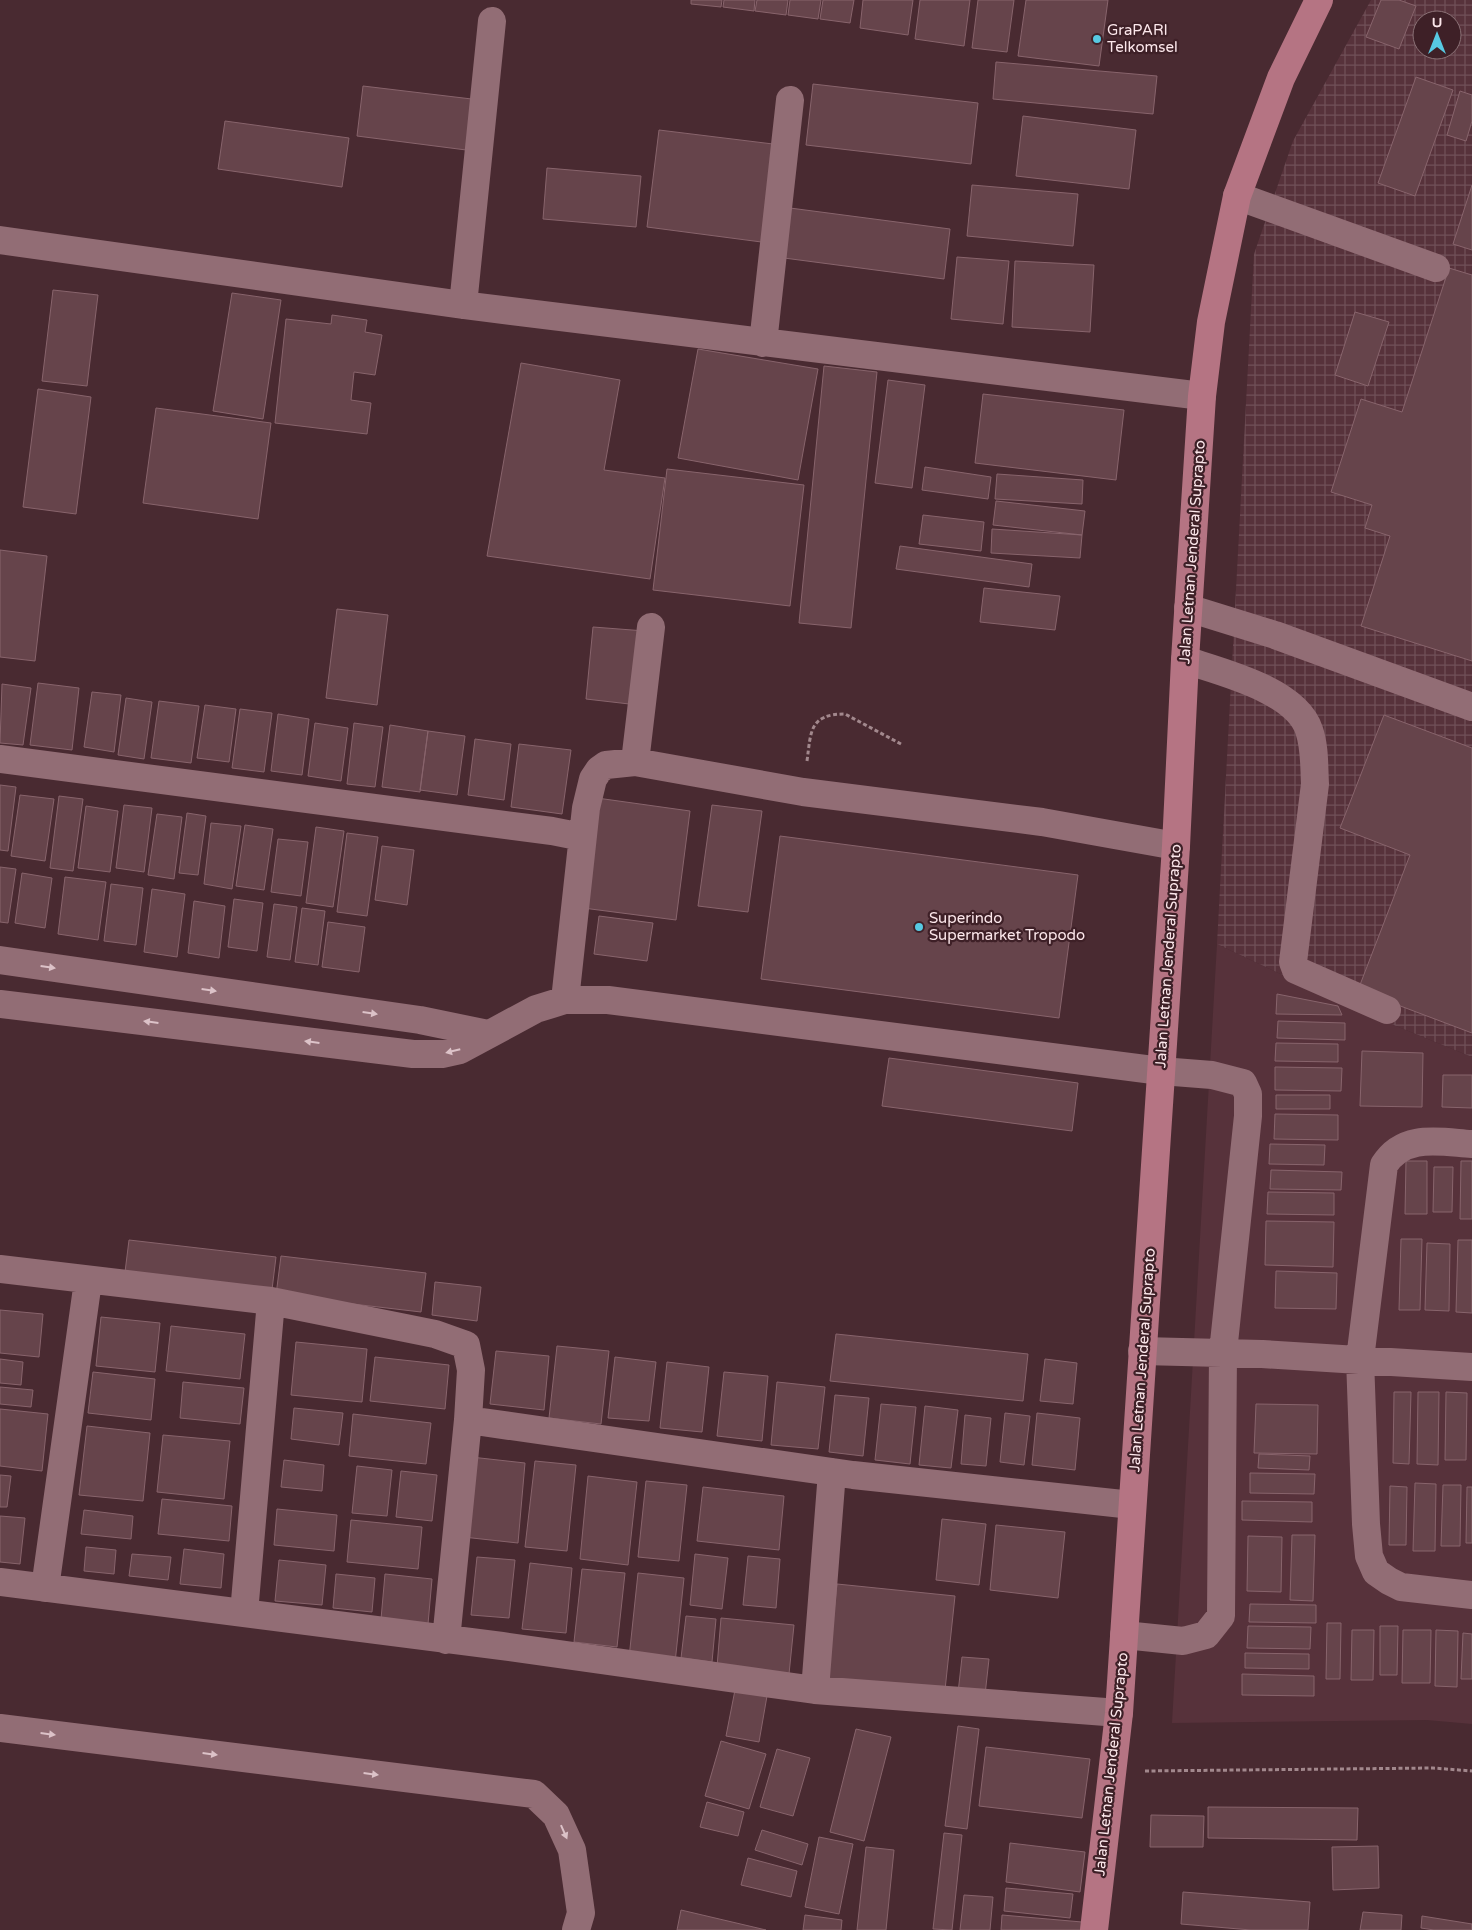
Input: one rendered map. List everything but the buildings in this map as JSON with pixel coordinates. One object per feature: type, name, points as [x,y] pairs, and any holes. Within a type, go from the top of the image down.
[{"type":"main road","name":"Jalan Letnan Jenderal Suprapto","points":[[1094,1930],[1119,1713],[1176,846],[1188,608],[1202,396],[1211,322],[1238,196],[1281,78],[1319,0]]},
{"type":"street","points":[[463,305],[492,21]]},
{"type":"street","points":[[763,342],[790,100]]},
{"type":"street","points":[[1238,196],[1436,268]]},
{"type":"street","points":[[0,240],[463,305],[1202,396]]},
{"type":"street","points":[[1188,608],[1275,635],[1472,707]]},
{"type":"street","points":[[635,762],[652,626]]},
{"type":"street","points":[[1185,660],[1244,679],[1288,702],[1300,712],[1309,730],[1314,754],[1315,784],[1293,962],[1296,970],[1387,1010]]},
{"type":"street","points":[[0,759],[542,830],[582,838]]},
{"type":"street","points":[[565,1000],[582,838],[590,789],[596,774],[606,765],[635,762],[803,792],[1042,822],[1176,846]]},
{"type":"street","points":[[0,960],[420,1020],[488,1034]]},
{"type":"street","points":[[0,1004],[413,1054],[442,1054],[460,1050],[536,1009],[565,1000],[608,1000],[1161,1071],[1212,1075],[1243,1083],[1248,1094],[1248,1116],[1223,1352],[1221,1616],[1206,1635],[1183,1641],[1124,1635]]},
{"type":"street","points":[[1472,1144],[1419,1141],[1391,1154],[1384,1165],[1360,1359],[1366,1524],[1370,1556],[1376,1572],[1401,1587],[1472,1595]]},
{"type":"street","points":[[0,1270],[270,1301],[435,1334],[466,1345],[471,1370],[468,1420],[446,1640]]},
{"type":"street","points":[[45,1588],[88,1281]]},
{"type":"street","points":[[244,1613],[270,1301]]},
{"type":"street","points":[[1142,1351],[1223,1352],[1472,1367]]},
{"type":"street","points":[[468,1420],[832,1472],[1132,1505]]},
{"type":"street","points":[[815,1690],[832,1472]]},
{"type":"street","points":[[0,1582],[512,1647],[815,1690],[1119,1713]]},
{"type":"street","points":[[0,1728],[534,1794],[556,1815],[572,1850],[581,1913],[576,1930]]},
{"type":"path","points":[[803,792],[812,730],[819,719],[845,714],[901,744]]},
{"type":"path","points":[[1112,1771],[1433,1768],[1472,1771]]},
{"type":"shaded area","points":[[1371,0],[1472,0],[1472,1057],[1357,1010],[1217,944],[1254,254],[1293,141]]},
{"type":"shaded area","points":[[1217,944],[1357,1010],[1472,1057],[1472,1724],[1427,1720],[1172,1723]]},
{"type":"place","name":"GraPARI Telkomsel","points":[[1097,39]]},
{"type":"place","name":"Superindo Supermarket Tropodo","points":[[919,927]]}]
